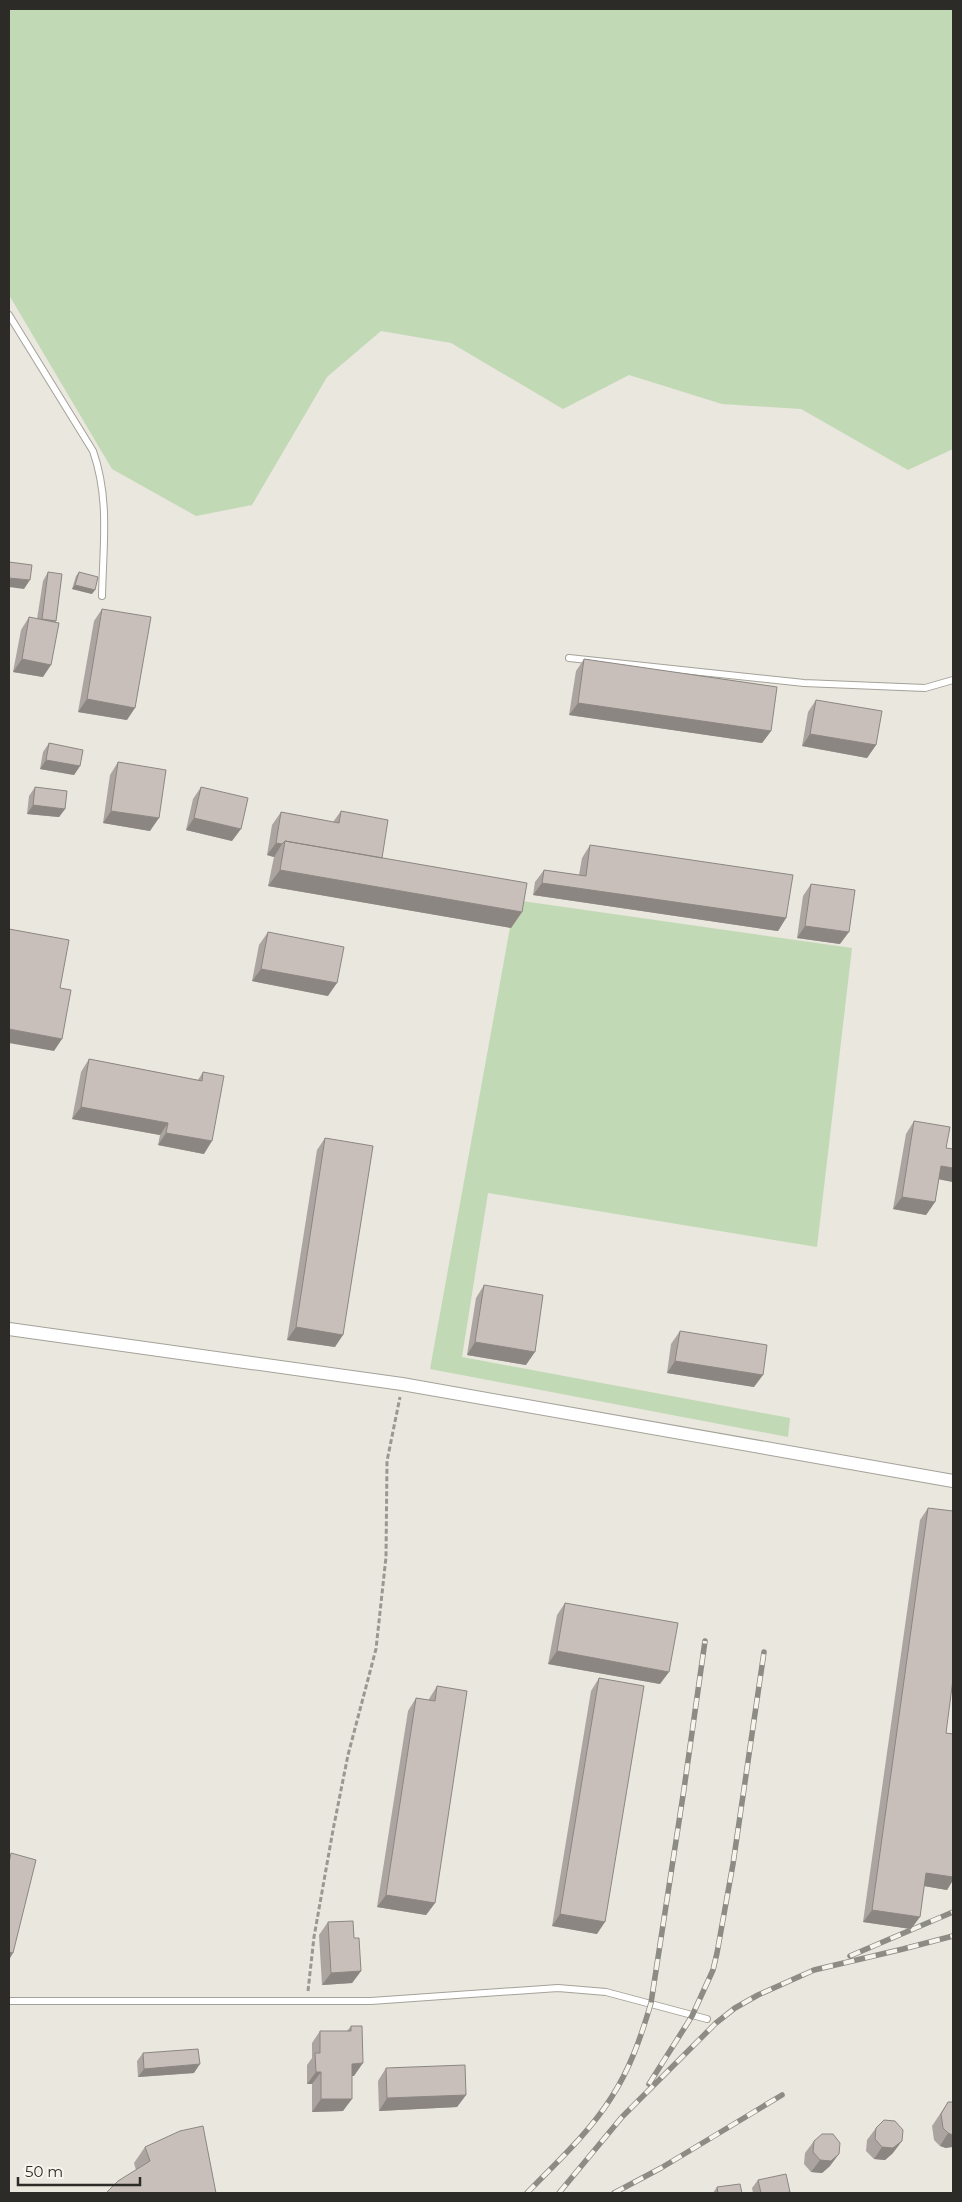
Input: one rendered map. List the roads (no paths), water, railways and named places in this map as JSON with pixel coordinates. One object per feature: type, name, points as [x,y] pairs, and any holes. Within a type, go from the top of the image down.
[{"type":"street","points":[[9,1329],[402,1384],[953,1481]]},
{"type":"lane","points":[[9,315],[93,451],[101,473],[105,498],[102,596]]},
{"type":"lane","points":[[569,658],[804,683],[925,688],[953,680]]},
{"type":"lane","points":[[9,2001],[371,2001],[558,1988],[606,1992],[707,2019]]},
{"type":"railway","points":[[527,2193],[593,2124],[624,2076],[643,2028],[651,2003],[705,1641]]},
{"type":"railway","points":[[649,2084],[692,2016],[713,1970],[733,1864],[764,1652]]},
{"type":"railway","points":[[850,1956],[953,1912]]},
{"type":"railway","points":[[559,2193],[622,2117],[716,2023],[735,2008],[758,1995],[814,1970],[953,1936]]},
{"type":"railway","points":[[614,2193],[661,2168],[782,2095]]}]
